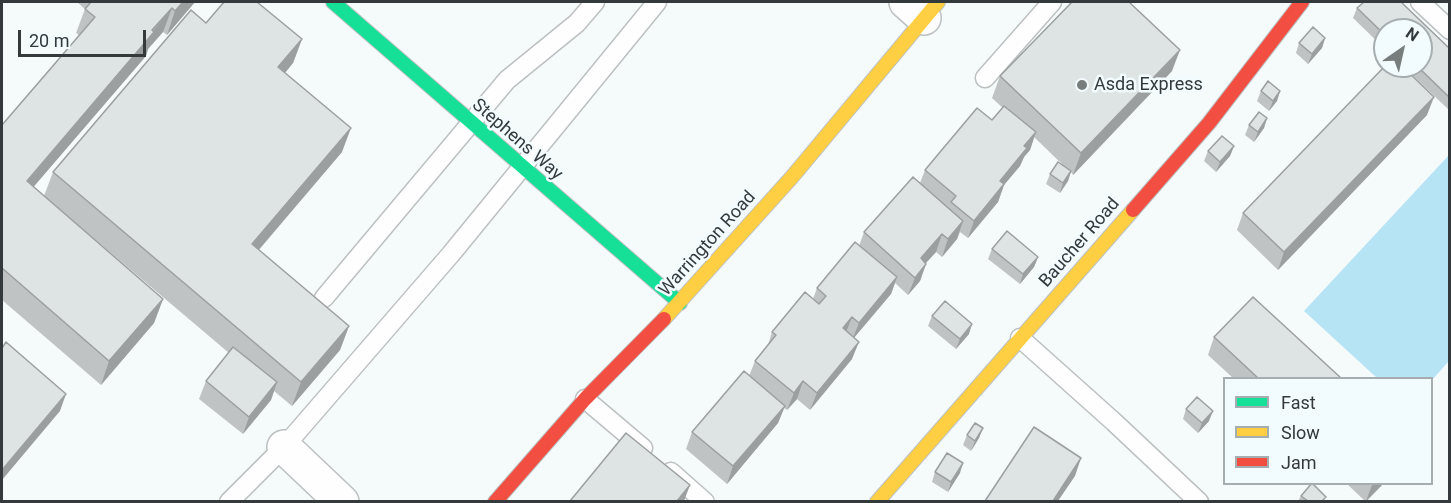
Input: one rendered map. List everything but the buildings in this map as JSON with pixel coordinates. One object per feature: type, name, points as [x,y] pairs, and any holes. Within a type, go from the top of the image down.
[{"type":"street","name":"Stephens Way","points":[[333,2],[680,303]]},
{"type":"street","name":"Baucher Road","points":[[877,501],[1209,123],[1302,2]]},
{"type":"street","name":"Warrington Road","points":[[495,501],[585,399],[680,303],[792,177],[923,7]]},
{"type":"street","points":[[284,447],[342,501]]},
{"type":"lane","points":[[324,298],[507,80],[577,23],[595,2]]},
{"type":"lane","points":[[229,501],[284,447],[451,254],[657,2]]},
{"type":"lane","points":[[986,78],[1052,2]]},
{"type":"lane","points":[[1420,2],[1449,30]]},
{"type":"lane","points":[[1020,338],[1199,501]]},
{"type":"lane","points":[[585,399],[705,501]]},
{"type":"shaded area","points":[[1449,155],[1449,361],[1433,379],[1433,377],[1376,377],[1304,311]]},
{"type":"traffic: fast","points":[[333,2],[680,303]]},
{"type":"traffic: slow","points":[[664,319],[792,177],[938,2]]},
{"type":"traffic: slow","points":[[877,502],[1133,210]]},
{"type":"traffic: jam","points":[[1133,210],[1209,123],[1302,2]]},
{"type":"traffic: jam","points":[[495,502],[585,399],[664,319]]},
{"type":"place","name":"Asda Express","points":[[1082,85]]}]
